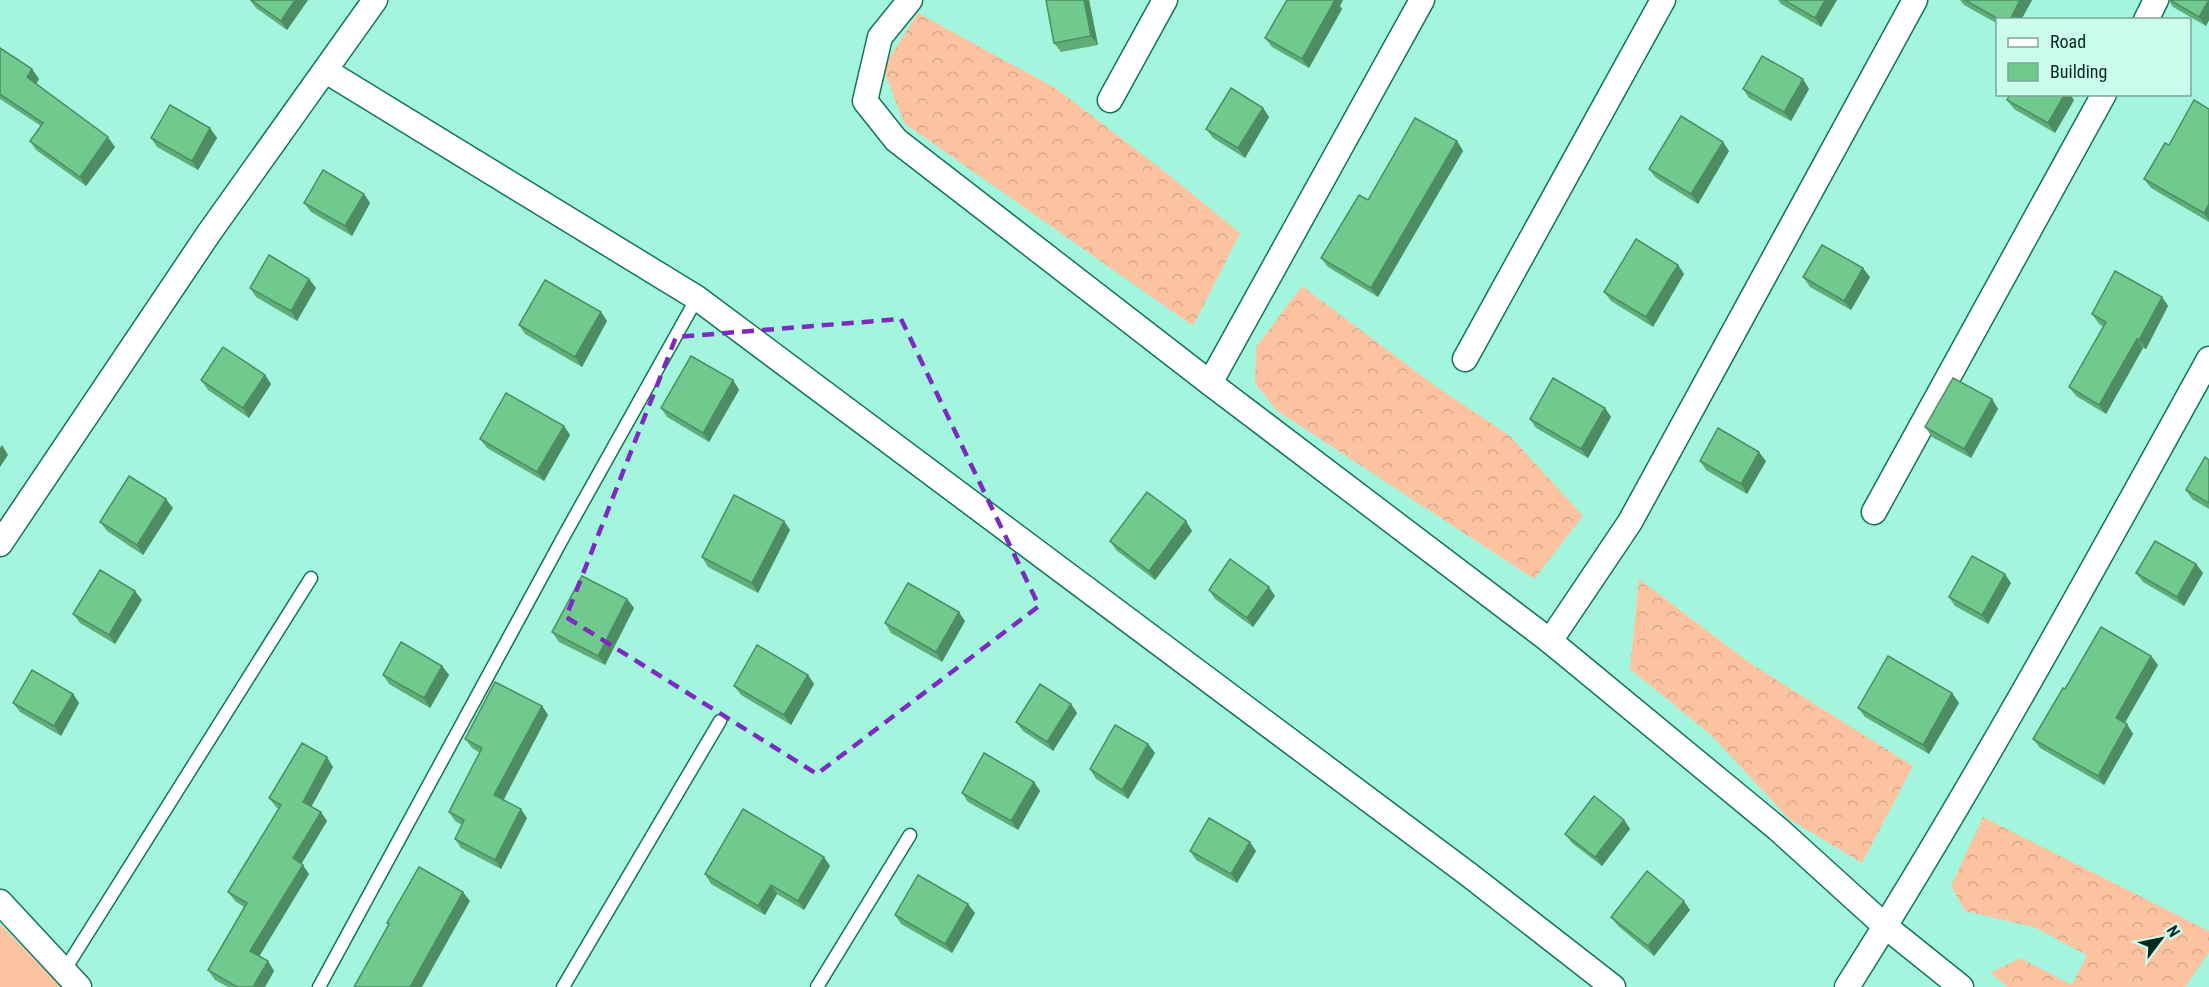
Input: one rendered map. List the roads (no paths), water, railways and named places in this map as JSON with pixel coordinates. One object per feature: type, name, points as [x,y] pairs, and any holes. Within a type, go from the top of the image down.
[{"type":"street","points":[[0,544],[210,233],[375,0]]},
{"type":"street","points":[[910,0],[880,37],[865,101],[896,140],[1210,383],[1550,641],[1778,829],[1885,926],[1961,987]]},
{"type":"street","points":[[1110,100],[1165,0]]},
{"type":"street","points":[[1210,383],[1422,0]]},
{"type":"street","points":[[1465,358],[1663,0]]},
{"type":"street","points":[[1550,641],[1630,522],[1914,0]]},
{"type":"street","points":[[2147,18],[2156,0]]},
{"type":"street","points":[[326,71],[697,298],[1468,874],[1613,987]]},
{"type":"street","points":[[1874,512],[2103,96]]},
{"type":"street","points":[[1846,987],[1885,926],[2059,631],[2209,359]]},
{"type":"street","points":[[0,902],[71,979]]},
{"type":"lane","points":[[319,987],[565,534],[697,298]]},
{"type":"lane","points":[[71,979],[311,578]]},
{"type":"lane","points":[[563,987],[720,721]]},
{"type":"lane","points":[[818,987],[910,835]]}]
